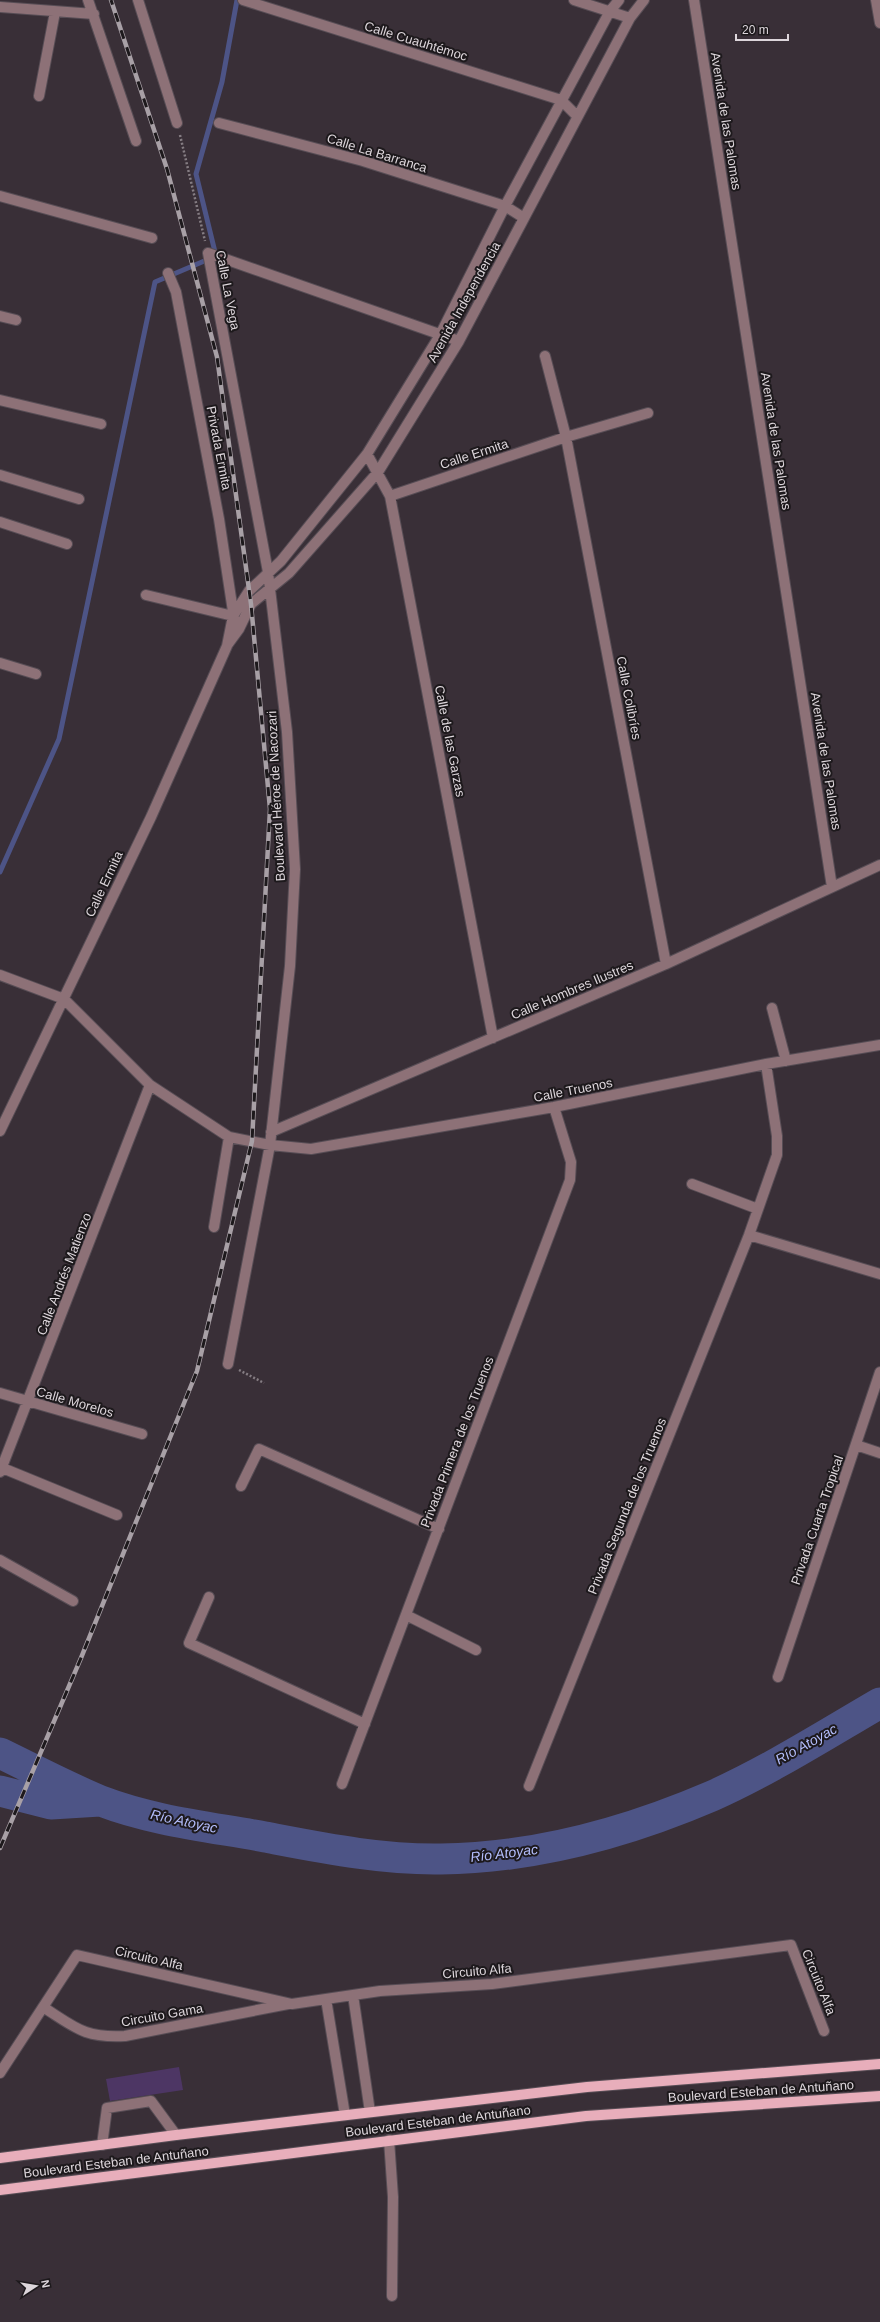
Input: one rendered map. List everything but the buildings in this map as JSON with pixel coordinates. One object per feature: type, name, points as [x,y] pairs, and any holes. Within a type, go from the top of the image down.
[{"type":"main road","name":"Boulevard Esteban de Antuñano","points":[[0,2158],[176,2135],[587,2087],[880,2064]]},
{"type":"main road","name":"Boulevard Esteban de Antuñano","points":[[0,2190],[586,2116],[880,2096]]},
{"type":"street","points":[[88,0],[136,141]]},
{"type":"street","points":[[138,0],[177,123]]},
{"type":"street","name":"Calle Cuauhtémoc","points":[[243,0],[561,100],[577,116]]},
{"type":"street","points":[[574,0],[630,18]]},
{"type":"street","name":"Avenida Independencia","points":[[233,616],[249,591],[268,572],[281,562],[367,454],[440,335],[505,206],[561,100],[610,11],[619,0]]},
{"type":"street","name":"Avenida Independencia","points":[[239,629],[251,604],[289,573],[378,472],[459,341],[630,18],[644,0]]},
{"type":"street","name":"Avenida de las Palomas","points":[[694,0],[832,886]]},
{"type":"street","points":[[876,0],[880,23]]},
{"type":"street","points":[[4,5],[55,12],[94,14]]},
{"type":"street","points":[[39,96],[55,12]]},
{"type":"street","name":"Calle La Barranca","points":[[219,122],[363,161],[505,206],[524,218]]},
{"type":"street","points":[[0,196],[152,238]]},
{"type":"street","points":[[208,253],[459,341]]},
{"type":"street","name":"Calle La Vega","points":[[208,253],[268,572],[269,590]]},
{"type":"street","name":"Privada Ermita","points":[[168,273],[176,292],[219,519],[233,616],[239,629]]},
{"type":"street","points":[[0,316],[16,320]]},
{"type":"street","name":"Calle Colibríes","points":[[546,356],[566,437],[666,964]]},
{"type":"street","points":[[0,400],[101,424]]},
{"type":"street","name":"Calle Ermita","points":[[390,496],[566,437],[648,413]]},
{"type":"street","name":"Calle de las Garzas","points":[[367,454],[390,496],[493,1038]]},
{"type":"street","points":[[0,475],[80,499]]},
{"type":"street","points":[[0,522],[67,544]]},
{"type":"street","name":"Boulevard Héroe de Nacozari","points":[[228,1364],[270,1145],[290,966],[295,869],[287,732],[269,590]]},
{"type":"street","points":[[146,595],[233,616]]},
{"type":"street","name":"Calle Ermita","points":[[227,646],[233,616]]},
{"type":"street","name":"Calle Ermita","points":[[0,1131],[5,1111],[64,999],[151,816],[227,646],[239,629]]},
{"type":"street","points":[[0,663],[36,674]]},
{"type":"street","name":"Calle Hombres Ilustres","points":[[271,1132],[666,964],[880,865]]},
{"type":"street","points":[[0,975],[64,999],[150,1085],[229,1136],[270,1145]]},
{"type":"street","points":[[772,1008],[786,1061]]},
{"type":"street","name":"Calle Truenos","points":[[270,1145],[311,1149],[554,1107],[766,1064],[880,1045]]},
{"type":"street","name":"Privada Segunda de los Truenos","points":[[529,1786],[749,1235],[777,1156],[777,1136],[766,1064]]},
{"type":"street","name":"Calle Andrés Matienzo","points":[[1,1469],[150,1085]]},
{"type":"street","name":"Privada Primera de los Truenos","points":[[342,1784],[570,1180],[571,1162],[554,1107]]},
{"type":"street","points":[[214,1227],[229,1136]]},
{"type":"street","points":[[692,1184],[758,1209]]},
{"type":"street","points":[[749,1235],[880,1274]]},
{"type":"street","name":"Privada Cuarta Tropical","points":[[778,1676],[880,1372]]},
{"type":"street","name":"Calle Morelos","points":[[0,1393],[142,1434]]},
{"type":"street","points":[[856,1445],[880,1453]]},
{"type":"street","points":[[241,1486],[259,1449],[439,1529]]},
{"type":"street","points":[[1,1469],[117,1515]]},
{"type":"street","points":[[0,1560],[73,1601]]},
{"type":"street","points":[[209,1597],[189,1643],[365,1724]]},
{"type":"street","points":[[406,1615],[476,1650]]},
{"type":"street","name":"Circuito Alfa","points":[[43,2007],[77,1955],[292,2004],[353,1995],[492,1984],[790,1945],[824,2031]]},
{"type":"street","points":[[353,1995],[370,2112]]},
{"type":"street","points":[[326,1999],[345,2115]]},
{"type":"street","name":"Circuito Gama","points":[[43,2007],[79,2030],[102,2037],[125,2036],[292,2004]]},
{"type":"street","points":[[0,2073],[43,2007]]},
{"type":"street","points":[[102,2145],[107,2108],[151,2101],[176,2135]]},
{"type":"street","points":[[389,2140],[393,2197],[392,2296]]},
{"type":"path","name":"Calle La Vega","points":[[177,123],[208,253]]},
{"type":"path","points":[[228,1364],[264,1383]]},
{"type":"waterway","points":[[216,256],[196,174],[222,82],[237,0]]},
{"type":"waterway","points":[[0,872],[59,739],[155,282],[209,259]]},
{"type":"waterway","name":"Río Atoyac","points":[[0,1753],[101,1801],[141,1814],[182,1823],[331,1849],[397,1858],[441,1859],[510,1854],[545,1848],[580,1841],[647,1821],[734,1786],[797,1752],[880,1703]]},
{"type":"waterway","name":"Río Atoyac","points":[[0,1791],[51,1804],[100,1801]]},
{"type":"railway","points":[[0,1848],[81,1658],[197,1371],[252,1141],[270,809],[251,604],[217,357],[167,169],[111,0]]}]
